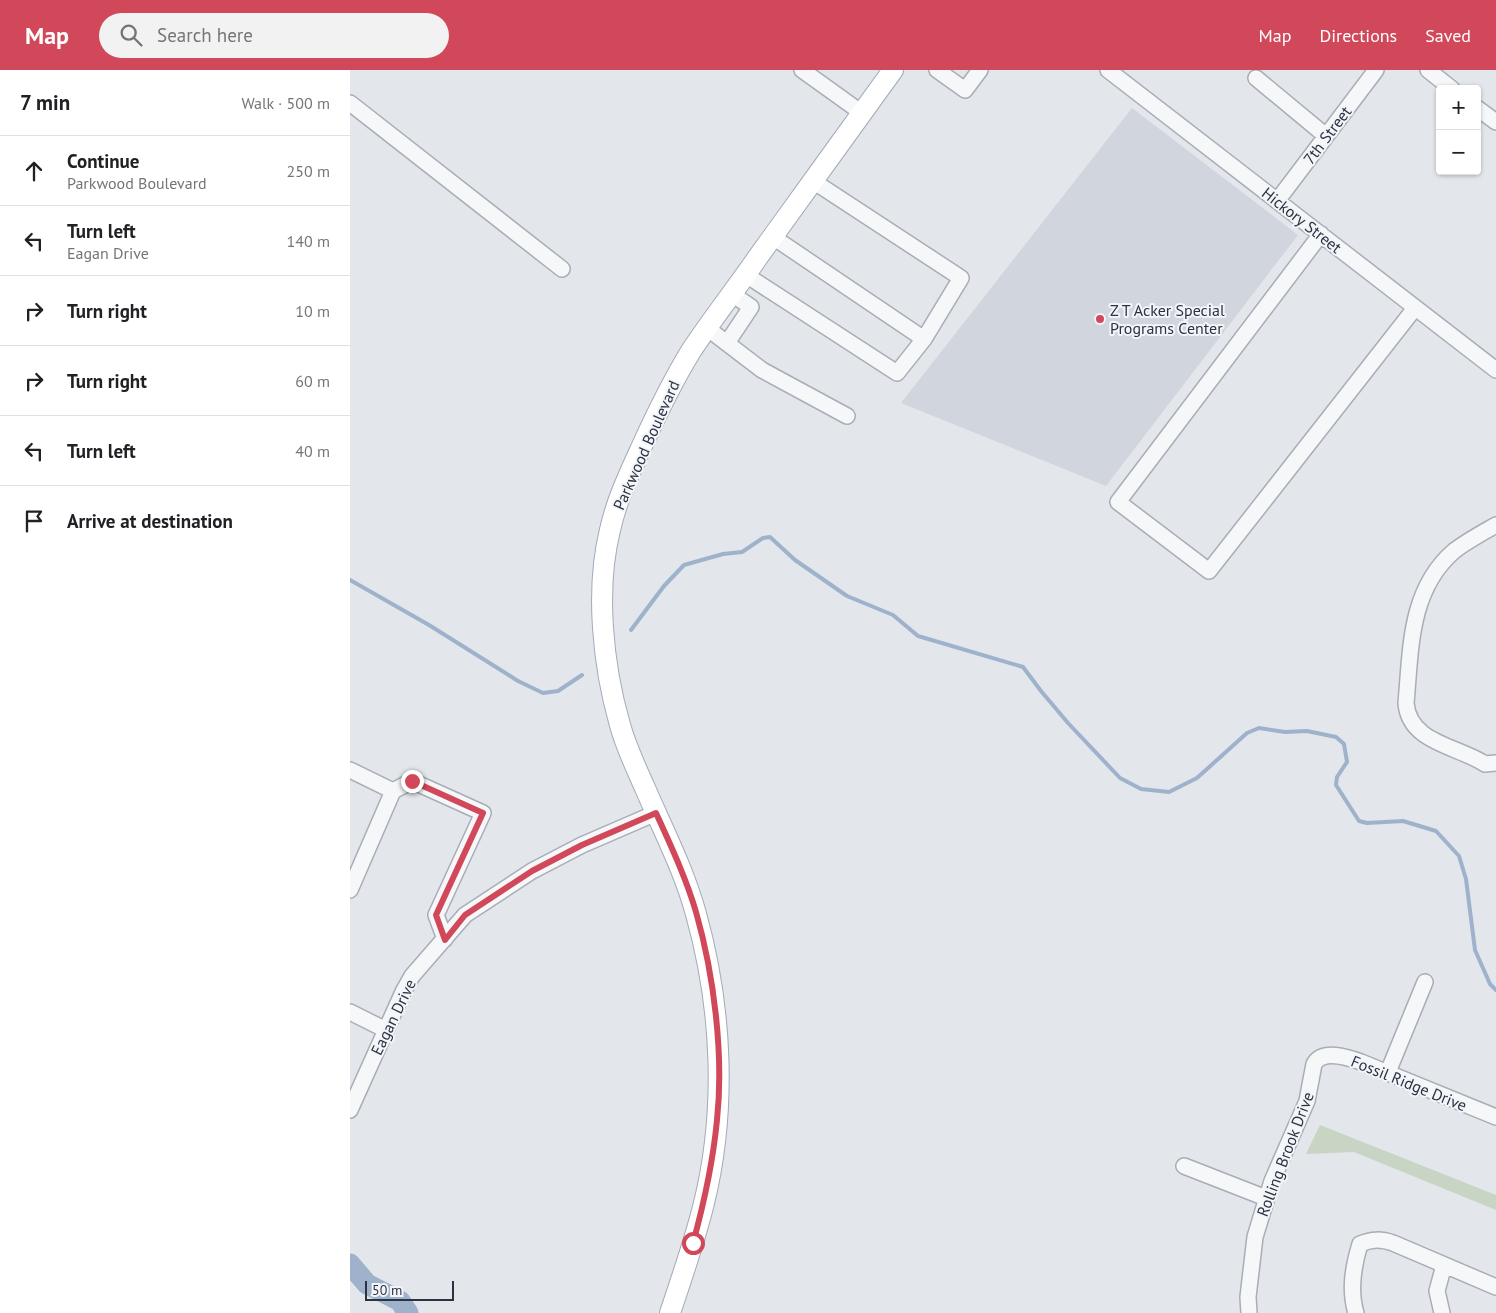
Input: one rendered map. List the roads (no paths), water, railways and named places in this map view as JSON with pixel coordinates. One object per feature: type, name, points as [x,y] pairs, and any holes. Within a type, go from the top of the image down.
[{"type":"main road","name":"Parkwood Boulevard","points":[[670,1313],[693,1243],[712,1163],[718,1118],[718,1046],[706,952],[696,912],[684,877],[621,727],[612,690],[604,628],[605,559],[610,530],[618,503],[634,463],[671,386],[692,351],[893,70]]},
{"type":"street","points":[[802,70],[862,113]]},
{"type":"street","points":[[937,70],[965,90],[980,70]]},
{"type":"street","name":"Hickory Street","points":[[1108,70],[1124,75],[1277,201],[1496,370]]},
{"type":"street","name":"7th Street","points":[[1277,201],[1376,70]]},
{"type":"street","points":[[1428,70],[1447,85]]},
{"type":"street","points":[[1256,78],[1326,136]]},
{"type":"street","points":[[350,104],[562,268]]},
{"type":"street","points":[[1481,111],[1496,122]]},
{"type":"street","points":[[746,275],[897,373],[924,339],[961,278],[813,181]]},
{"type":"street","points":[[1321,234],[1118,502],[1209,571],[1416,308]]},
{"type":"street","points":[[773,237],[924,339]]},
{"type":"street","points":[[727,343],[750,307],[732,294]]},
{"type":"street","points":[[707,328],[762,370],[847,416]]},
{"type":"street","points":[[1496,525],[1464,543],[1453,552],[1432,577],[1423,593],[1413,631],[1406,703],[1412,724],[1423,734],[1485,764],[1496,763]]},
{"type":"street","points":[[350,770],[393,792]]},
{"type":"street","points":[[350,890],[393,792],[412,781],[483,813],[436,915],[445,940]]},
{"type":"street","name":"Eagan Drive","points":[[350,1110],[412,976],[465,915],[532,871],[582,845],[656,813]]},
{"type":"street","points":[[1388,1072],[1424,982]]},
{"type":"street","points":[[350,1012],[386,1030]]},
{"type":"street","name":"Fossil Ridge Drive","points":[[1321,1057],[1340,1056],[1350,1058],[1496,1117]]},
{"type":"street","name":"Rolling Brook Drive","points":[[1249,1313],[1248,1297],[1255,1237],[1266,1198],[1280,1160],[1307,1102],[1314,1064],[1321,1057]]},
{"type":"street","points":[[1184,1166],[1266,1198]]},
{"type":"street","points":[[1356,1313],[1352,1300],[1353,1266],[1360,1244],[1370,1240],[1382,1240],[1393,1243],[1496,1287]]},
{"type":"street","points":[[1442,1313],[1437,1291],[1444,1265]]},
{"type":"waterway","points":[[631,630],[664,586],[684,565],[723,554],[742,552],[763,538],[770,537],[795,560],[847,596],[893,615],[918,636],[1023,667],[1068,723],[1120,778],[1141,789],[1169,792],[1197,778],[1247,733],[1259,728],[1285,732],[1307,731],[1336,737],[1344,744],[1347,762],[1337,777],[1336,785],[1359,821],[1367,823],[1403,821],[1436,831],[1459,856],[1466,879],[1475,950],[1490,984],[1496,990]]},
{"type":"waterway","points":[[350,580],[429,625],[518,681],[543,693],[558,691],[582,675]]},
{"type":"waterway","points":[[350,1264],[367,1284],[400,1301],[408,1313]]},
{"type":"place","name":"Z T Acker Special Programs Center","points":[[1100,319]]}]
